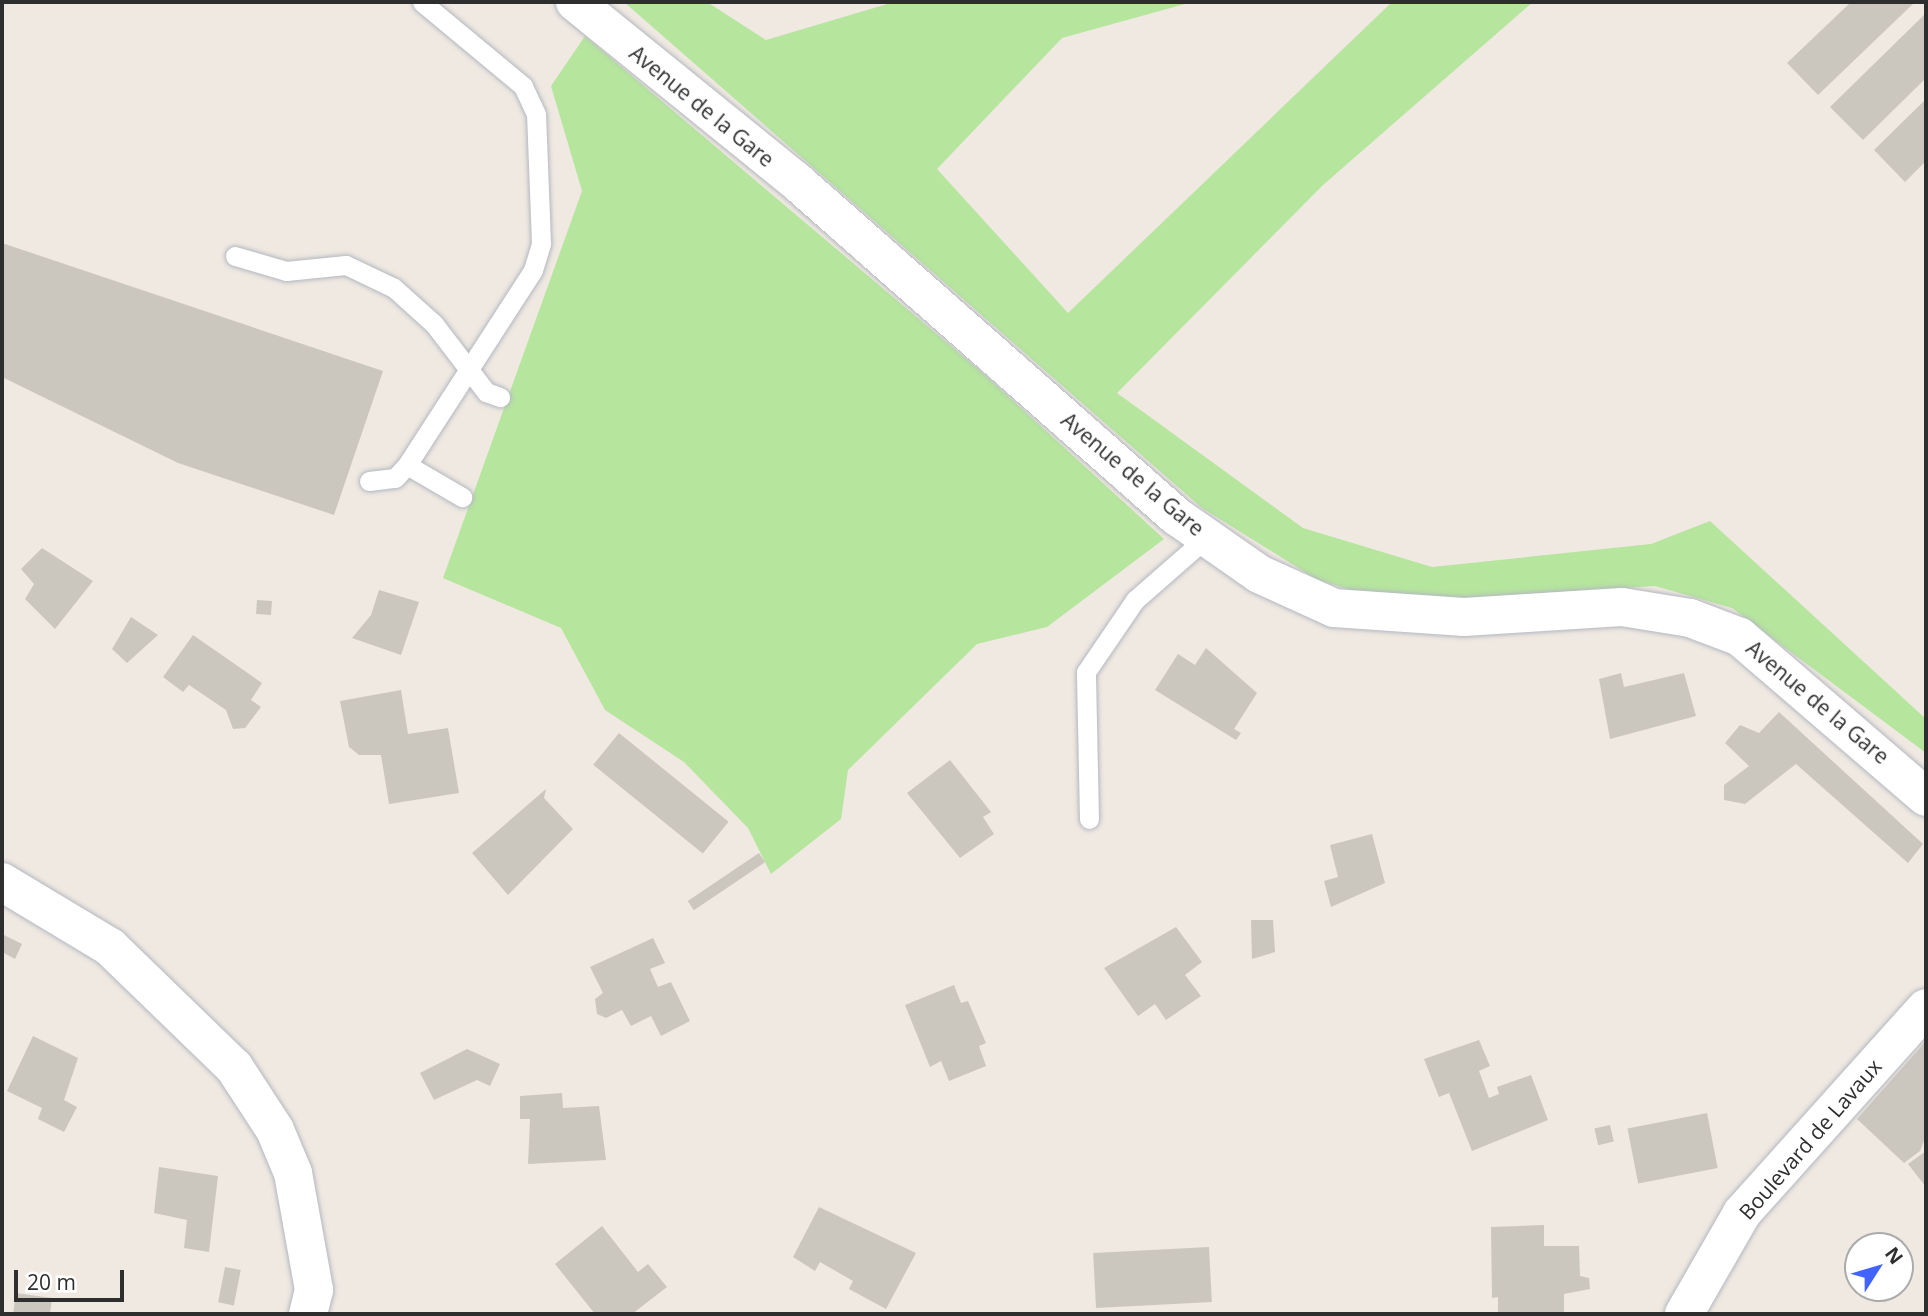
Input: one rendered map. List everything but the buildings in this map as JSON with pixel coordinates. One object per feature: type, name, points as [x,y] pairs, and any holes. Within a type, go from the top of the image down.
[{"type":"street","name":"Avenue de la Gare","points":[[575,2],[796,181],[1207,537],[1259,574],[1334,608],[1464,617],[1622,607],[1690,618],[1741,637],[1926,797]]},
{"type":"street","points":[[2,882],[110,947],[234,1067],[275,1130],[293,1173],[314,1290],[308,1314]]},
{"type":"street","name":"Boulevard de Lavaux","points":[[1684,1314],[1742,1213],[1926,1008]]},
{"type":"lane","points":[[369,481],[395,478],[407,465],[533,270],[541,243],[536,114],[503,65],[422,2]]},
{"type":"lane","points":[[235,256],[286,271],[346,265],[394,288],[434,324],[469,372],[500,397]]},
{"type":"lane","points":[[407,465],[462,497]]},
{"type":"lane","points":[[1089,819],[1086,672],[1135,600],[1207,537]]},
{"type":"green space","points":[[624,2],[707,2],[766,40],[894,2],[1192,2],[1062,38],[937,169],[1068,313],[1392,2],[1533,2],[1323,185],[1117,393],[1303,528],[1432,567],[1651,544],[1710,521],[1926,719],[1926,753],[1732,608],[1655,586],[1392,603],[1316,579],[1202,508]]},
{"type":"green space","points":[[585,36],[985,375],[1164,539],[1047,627],[977,644],[848,770],[841,819],[771,874],[748,828],[684,762],[605,710],[561,628],[443,578],[582,191],[551,86]]}]
